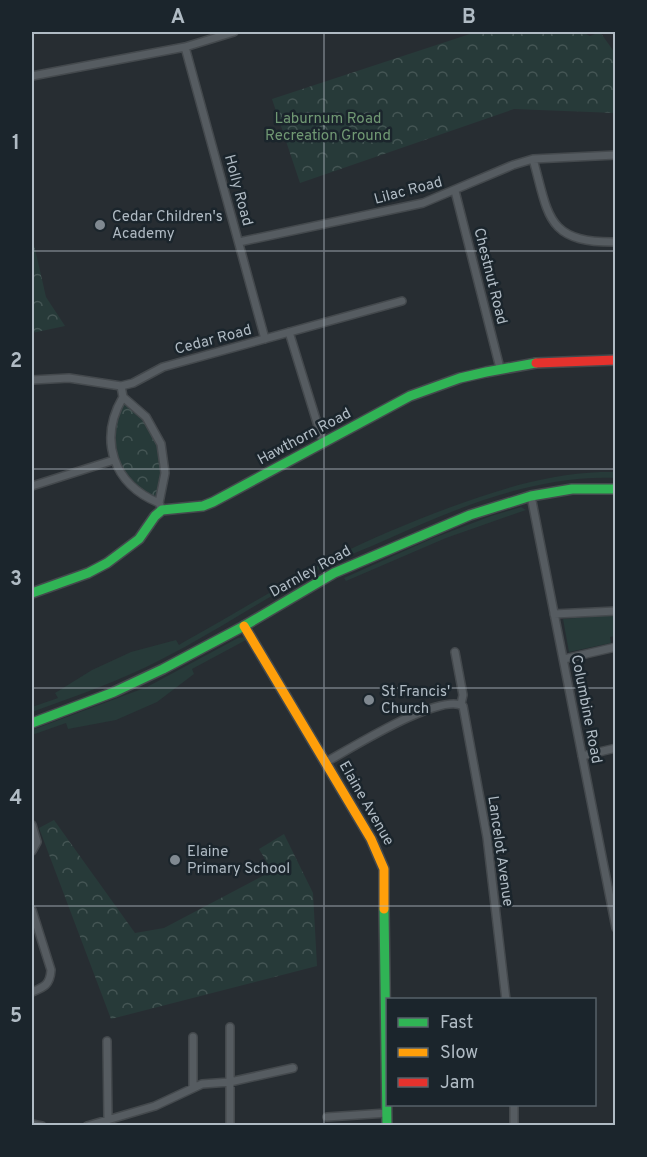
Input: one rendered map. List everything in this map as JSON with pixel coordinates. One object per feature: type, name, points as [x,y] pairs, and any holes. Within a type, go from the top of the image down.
[{"type":"street","points":[[32,76],[185,47],[234,32]]},
{"type":"street","name":"Holly Road","points":[[185,47],[265,339]]},
{"type":"street","name":"Lilac Road","points":[[239,242],[423,203],[513,165],[533,159],[615,155]]},
{"type":"street","points":[[533,159],[549,216],[554,225],[570,237],[615,242]]},
{"type":"street","name":"Chestnut Road","points":[[455,191],[500,368]]},
{"type":"street","name":"Cedar Road","points":[[121,386],[163,367],[402,302]]},
{"type":"street","points":[[289,332],[323,442]]},
{"type":"street","name":"Hawthorn Road","points":[[160,507],[203,506],[213,502],[410,396],[441,383],[538,361],[615,360]]},
{"type":"street","points":[[32,380],[69,378],[121,386],[123,397],[146,417],[161,444],[165,473],[160,507],[139,539],[107,563],[87,573],[32,593]]},
{"type":"street","points":[[123,397],[117,408],[111,434],[114,460],[127,482],[160,507]]},
{"type":"street","points":[[32,486],[114,460]]},
{"type":"street","name":"Darnley Road","points":[[32,723],[134,682],[244,626],[356,562],[470,514],[531,496],[572,489],[615,489]]},
{"type":"street","name":"Columbine Road","points":[[531,496],[615,928]]},
{"type":"street","points":[[554,614],[615,610]]},
{"type":"street","name":"Elaine Avenue","points":[[244,626],[371,839],[384,869],[386,998]]},
{"type":"street","points":[[564,659],[615,647]]},
{"type":"street","name":"Lancelot Avenue","points":[[455,651],[487,837],[506,998]]},
{"type":"street","points":[[326,762],[420,711],[450,704],[463,706]]},
{"type":"street","points":[[582,756],[615,748]]},
{"type":"street","points":[[32,825],[37,842],[32,851]]},
{"type":"street","points":[[32,910],[51,970],[51,979],[45,987],[32,992]]},
{"type":"street","points":[[230,1027],[230,1125]]},
{"type":"street","points":[[193,1037],[193,1087]]},
{"type":"street","points":[[107,1041],[108,1119]]},
{"type":"street","points":[[87,1125],[169,1101],[193,1087],[230,1082],[293,1068]]},
{"type":"street","name":"Elaine Avenue","points":[[387,1106],[387,1125]]},
{"type":"street","points":[[514,1106],[514,1125]]},
{"type":"street","points":[[327,1117],[387,1113]]},
{"type":"street","points":[[32,1125],[42,1125]]},
{"type":"green space","name":"Laburnum Road Recreation Ground","points":[[476,32],[582,32],[590,36],[600,32],[615,53],[615,113],[514,109],[300,183],[272,99]]},
{"type":"green space","points":[[32,236],[46,297],[65,326],[32,333]]},
{"type":"green space","points":[[125,401],[146,423],[157,445],[161,469],[157,498],[143,491],[132,481],[119,457],[116,430]]},
{"type":"green space","points":[[615,472],[615,478],[555,482],[525,488],[466,506],[437,518],[312,573],[198,640],[146,667],[98,688],[32,712],[32,707],[58,698],[55,693],[92,670],[131,652],[176,640],[179,645],[314,568],[391,531],[488,494],[543,479]]},
{"type":"green space","points":[[521,507],[526,510],[446,538],[346,581],[344,578],[431,539]]},
{"type":"green space","points":[[615,616],[615,636],[610,637],[611,643],[569,652],[563,619]]},
{"type":"green space","points":[[244,637],[246,640],[192,669],[194,674],[157,702],[116,720],[68,729],[66,723],[32,735],[32,730],[147,687],[238,638]]},
{"type":"green space","points":[[54,820],[135,933],[164,928],[272,871],[259,849],[284,834],[313,893],[317,966],[111,1019],[39,828]]},
{"type":"traffic: fast","points":[[32,593],[88,573],[107,563],[139,539],[162,510],[203,506],[213,502],[410,396],[460,378],[536,363]]},
{"type":"traffic: fast","points":[[32,723],[114,692],[163,669],[244,626],[334,573],[470,515],[531,496],[572,489],[616,489]]},
{"type":"traffic: fast","points":[[384,909],[386,1054]]},
{"type":"traffic: fast","points":[[387,1106],[387,1126]]},
{"type":"traffic: slow","points":[[244,626],[371,839],[384,869],[384,909]]},
{"type":"traffic: jam","points":[[536,363],[616,360]]},
{"type":"place","name":"Cedar Children's Academy","points":[[100,225]]},
{"type":"place","name":"St Francis' Church","points":[[369,700]]},
{"type":"place","name":"Elaine Primary School","points":[[175,860]]}]
